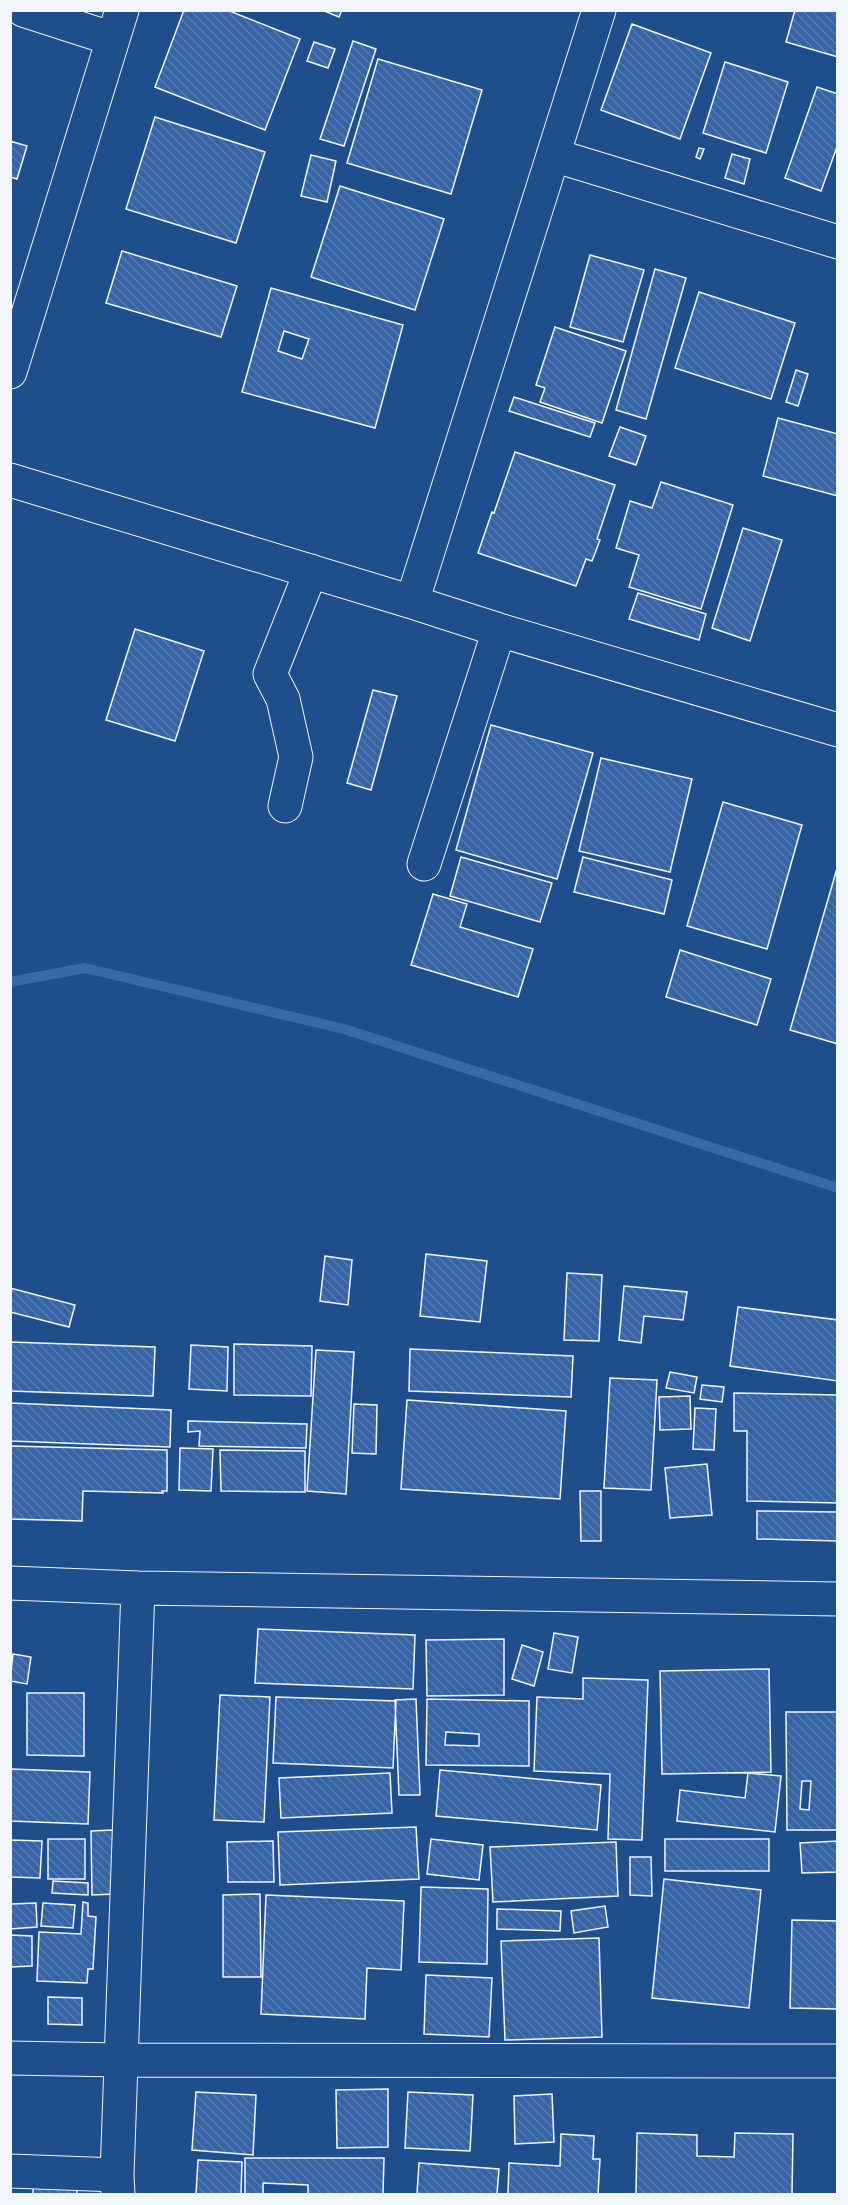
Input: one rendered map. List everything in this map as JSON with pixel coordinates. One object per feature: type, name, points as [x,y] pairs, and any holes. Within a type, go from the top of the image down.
[{"type":"street","points":[[10,372],[117,25],[23,10]]},
{"type":"street","points":[[412,602],[598,10]]},
{"type":"street","points":[[553,155],[837,242]]},
{"type":"street","points":[[10,480],[499,630],[837,730]]},
{"type":"street","points":[[285,806],[296,757],[283,699],[270,674],[311,571]]},
{"type":"street","points":[[424,864],[499,630]]},
{"type":"street","points":[[10,1583],[837,1599]]},
{"type":"street","points":[[10,2171],[117,2185],[138,1587]]},
{"type":"street","points":[[10,2058],[837,2061]]},
{"type":"building","points":[[184,10],[227,10],[300,39],[265,130],[155,87]]},
{"type":"building","points":[[322,10],[342,10],[339,17]]},
{"type":"building","points":[[795,10],[838,10],[838,57],[786,42]]},
{"type":"building","points":[[632,24],[711,53],[680,139],[601,110]]},
{"type":"building","points":[[353,41],[376,49],[344,146],[320,139]]},
{"type":"building","points":[[314,42],[335,49],[328,68],[307,61]]},
{"type":"building","points":[[378,59],[482,90],[451,194],[347,163]]},
{"type":"building","points":[[725,62],[788,82],[766,153],[703,133]]},
{"type":"building","points":[[817,87],[838,94],[838,144],[821,191],[785,178]]},
{"type":"building","points":[[155,117],[265,152],[236,243],[126,209]]},
{"type":"building","points":[[10,141],[27,146],[17,179],[10,177]]},
{"type":"building","points":[[699,148],[704,149],[700,159],[696,157]]},
{"type":"building","points":[[732,154],[750,159],[744,184],[725,178]]},
{"type":"building","points":[[311,155],[336,161],[327,202],[301,196]]},
{"type":"building","points":[[340,186],[444,219],[415,310],[311,277]]},
{"type":"building","points":[[122,251],[237,286],[221,337],[106,303]]},
{"type":"building","points":[[590,255],[644,270],[623,342],[570,327]]},
{"type":"building","points":[[655,269],[686,278],[646,419],[616,410]]},
{"type":"building","points":[[271,288],[403,325],[375,428],[242,392]],"holes":[[[284,331],[309,339],[302,359],[278,351]]]},
{"type":"building","points":[[699,292],[795,323],[771,399],[675,368]]},
{"type":"building","points":[[555,327],[626,351],[602,423],[540,402],[545,388],[536,385]]},
{"type":"building","points":[[796,370],[808,374],[798,406],[786,402]]},
{"type":"building","points":[[514,397],[595,423],[590,437],[509,411]]},
{"type":"building","points":[[778,418],[838,434],[838,496],[763,476]]},
{"type":"building","points":[[620,427],[646,436],[636,465],[609,456]]},
{"type":"building","points":[[515,452],[615,485],[592,561],[586,559],[576,586],[478,553]]},
{"type":"building","points":[[661,482],[733,505],[701,609],[629,587],[639,555],[616,548],[630,501],[652,508]]},
{"type":"building","points":[[743,528],[782,540],[750,641],[712,628]]},
{"type":"building","points":[[638,593],[706,614],[699,640],[629,619]]},
{"type":"building","points":[[135,629],[204,651],[175,741],[106,720]]},
{"type":"building","points":[[373,690],[397,696],[371,790],[347,783]]},
{"type":"building","points":[[491,725],[593,753],[557,879],[456,850]]},
{"type":"building","points":[[601,758],[692,779],[670,872],[579,851]]},
{"type":"building","points":[[723,802],[802,825],[767,949],[687,926]]},
{"type":"building","points":[[461,857],[552,883],[540,922],[450,896]]},
{"type":"building","points":[[583,857],[672,880],[664,914],[574,892]]},
{"type":"building","points":[[838,865],[838,1044],[790,1030]]},
{"type":"building","points":[[433,894],[467,904],[460,927],[533,949],[518,997],[411,965]]},
{"type":"building","points":[[680,950],[771,979],[757,1025],[666,997]]},
{"type":"building","points":[[426,1254],[487,1261],[480,1322],[420,1316]]},
{"type":"building","points":[[325,1256],[352,1260],[348,1305],[320,1301]]},
{"type":"building","points":[[567,1273],[602,1275],[599,1341],[564,1340]]},
{"type":"building","points":[[624,1286],[687,1292],[683,1320],[644,1316],[641,1343],[619,1340]]},
{"type":"building","points":[[10,1288],[75,1305],[69,1327],[10,1312]]},
{"type":"building","points":[[738,1307],[838,1320],[838,1381],[730,1366]]},
{"type":"building","points":[[10,1342],[155,1347],[153,1396],[10,1391]]},
{"type":"building","points":[[234,1344],[312,1346],[311,1396],[234,1395]]},
{"type":"building","points":[[191,1345],[228,1347],[227,1391],[189,1389]]},
{"type":"building","points":[[410,1349],[573,1356],[571,1397],[409,1391]]},
{"type":"building","points":[[316,1350],[354,1352],[346,1494],[307,1491]]},
{"type":"building","points":[[670,1372],[697,1377],[694,1393],[666,1388]]},
{"type":"building","points":[[610,1378],[657,1380],[651,1490],[604,1488]]},
{"type":"building","points":[[702,1385],[724,1387],[722,1402],[700,1399]]},
{"type":"building","points":[[734,1393],[838,1395],[838,1503],[747,1501],[747,1431],[734,1431]]},
{"type":"building","points":[[690,1396],[691,1429],[660,1430],[659,1397]]},
{"type":"building","points":[[407,1400],[566,1411],[560,1499],[401,1489]]},
{"type":"building","points":[[10,1403],[171,1410],[170,1447],[10,1441]]},
{"type":"building","points":[[354,1404],[377,1405],[376,1454],[352,1453]]},
{"type":"building","points":[[695,1408],[716,1409],[714,1450],[693,1449]]},
{"type":"building","points":[[188,1421],[307,1424],[306,1448],[199,1446],[200,1431],[188,1432]]},
{"type":"building","points":[[10,1446],[167,1450],[167,1491],[162,1491],[163,1493],[83,1491],[82,1521],[10,1519]]},
{"type":"building","points":[[180,1448],[213,1449],[211,1491],[179,1490]]},
{"type":"building","points":[[220,1450],[305,1451],[305,1492],[221,1491]]},
{"type":"building","points":[[707,1464],[712,1515],[670,1518],[665,1468]]},
{"type":"building","points":[[580,1491],[601,1491],[601,1541],[581,1541]]},
{"type":"building","points":[[757,1511],[838,1512],[838,1541],[757,1539]]},
{"type":"building","points":[[258,1629],[415,1635],[413,1689],[255,1683]]},
{"type":"building","points":[[554,1633],[578,1637],[572,1673],[548,1669]]},
{"type":"building","points":[[504,1639],[504,1695],[427,1696],[426,1640]]},
{"type":"building","points":[[522,1645],[543,1652],[534,1686],[512,1679]]},
{"type":"building","points":[[13,1654],[31,1657],[27,1684],[10,1681]]},
{"type":"building","points":[[769,1669],[771,1772],[662,1774],[660,1671]]},
{"type":"building","points":[[583,1678],[648,1680],[642,1840],[608,1839],[610,1774],[534,1771],[537,1697],[583,1699]]},
{"type":"building","points":[[27,1693],[84,1693],[84,1756],[27,1755]]},
{"type":"building","points":[[220,1695],[270,1697],[264,1822],[214,1820]]},
{"type":"building","points":[[276,1697],[396,1701],[393,1768],[273,1763]]},
{"type":"building","points":[[416,1699],[420,1795],[399,1795],[395,1700]]},
{"type":"building","points":[[427,1699],[529,1701],[529,1766],[426,1765]],"holes":[[[446,1732],[479,1734],[479,1746],[445,1745]]]},
{"type":"building","points":[[786,1712],[838,1712],[838,1830],[787,1830]],"holes":[[[802,1781],[811,1781],[809,1810],[800,1809]]]},
{"type":"building","points":[[10,1769],[90,1772],[88,1824],[10,1821]]},
{"type":"building","points":[[440,1770],[601,1785],[597,1830],[436,1816]]},
{"type":"building","points":[[390,1773],[392,1813],[281,1818],[279,1778]]},
{"type":"building","points":[[748,1773],[781,1776],[775,1832],[677,1821],[680,1790],[745,1798]]},
{"type":"building","points":[[416,1827],[419,1879],[280,1885],[278,1832]]},
{"type":"building","points":[[113,1830],[115,1894],[92,1895],[91,1831]]},
{"type":"building","points":[[48,1839],[85,1839],[85,1879],[48,1879]]},
{"type":"building","points":[[431,1839],[483,1845],[479,1880],[427,1874]]},
{"type":"building","points":[[665,1839],[769,1839],[769,1871],[665,1871]]},
{"type":"building","points":[[11,1840],[42,1841],[40,1878],[10,1877]]},
{"type":"building","points":[[273,1841],[274,1882],[228,1882],[227,1842]]},
{"type":"building","points":[[838,1841],[838,1872],[802,1873],[800,1843]]},
{"type":"building","points":[[616,1842],[618,1896],[493,1902],[490,1847]]},
{"type":"building","points":[[630,1857],[651,1857],[652,1896],[630,1895]]},
{"type":"building","points":[[664,1879],[761,1890],[749,2008],[652,1998]]},
{"type":"building","points":[[53,1881],[88,1883],[88,1895],[52,1893]]},
{"type":"building","points":[[421,1887],[488,1889],[487,1964],[419,1962]]},
{"type":"building","points":[[260,1894],[261,1977],[223,1977],[223,1895]]},
{"type":"building","points":[[266,1895],[404,1901],[401,1970],[367,1968],[365,2019],[261,2014]]},
{"type":"building","points":[[83,1902],[88,1903],[88,1916],[96,1917],[93,1969],[88,1969],[87,1983],[37,1981],[39,1932],[81,1934]]},
{"type":"building","points":[[36,1903],[37,1927],[10,1929],[10,1904]]},
{"type":"building","points":[[43,1903],[75,1905],[73,1928],[41,1926]]},
{"type":"building","points":[[605,1906],[608,1927],[574,1933],[571,1911]]},
{"type":"building","points":[[497,1909],[561,1911],[560,1931],[497,1929]]},
{"type":"building","points":[[792,1920],[838,1921],[838,2009],[790,2008]]},
{"type":"building","points":[[10,1935],[32,1936],[32,1966],[10,1967]]},
{"type":"building","points":[[599,1938],[602,2037],[505,2040],[501,1941]]},
{"type":"building","points":[[426,1975],[492,1978],[489,2037],[424,2034]]},
{"type":"building","points":[[48,1997],[82,1998],[82,2025],[48,2024]]},
{"type":"building","points":[[388,2089],[388,2147],[337,2148],[336,2090]]},
{"type":"building","points":[[196,2092],[256,2095],[253,2155],[192,2150]]},
{"type":"building","points":[[408,2092],[473,2095],[470,2151],[405,2148]]},
{"type":"building","points":[[552,2094],[554,2142],[515,2144],[514,2096]]},
{"type":"building","points":[[637,2133],[697,2135],[697,2156],[734,2157],[735,2133],[793,2134],[792,2194],[636,2194]]},
{"type":"building","points":[[561,2134],[594,2136],[593,2159],[600,2159],[598,2194],[508,2194],[509,2163],[560,2166]]},
{"type":"building","points":[[245,2158],[384,2158],[383,2194],[308,2194],[308,2185],[263,2183],[263,2194],[245,2194]]},
{"type":"building","points":[[198,2160],[242,2162],[241,2194],[196,2194]]},
{"type":"building","points":[[419,2163],[499,2169],[497,2194],[417,2194]]},
{"type":"building","points":[[33,2188],[77,2188],[77,2194],[33,2194]]},
{"type":"waterway","points":[[10,982],[85,968],[344,1029],[838,1188]]}]
